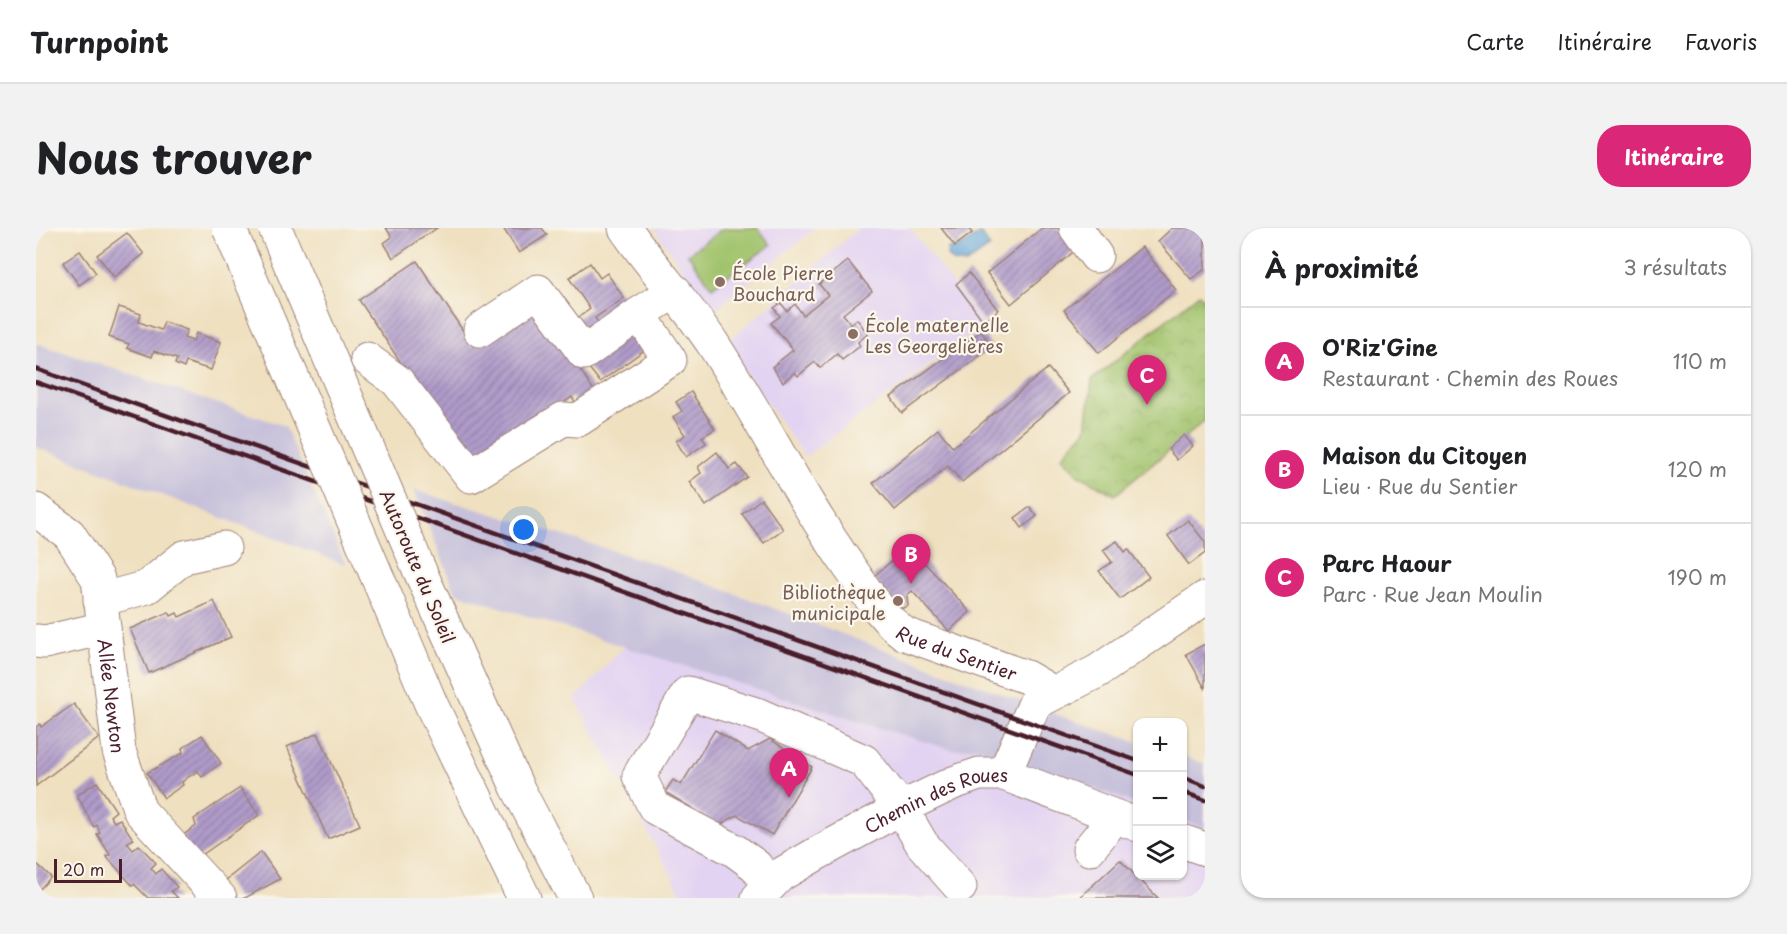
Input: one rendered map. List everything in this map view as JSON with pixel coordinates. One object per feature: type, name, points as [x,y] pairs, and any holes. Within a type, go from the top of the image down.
[{"type":"main road","points":[[229,228],[431,704],[524,898]]},
{"type":"main road","name":"Autoroute du Soleil","points":[[274,228],[419,569],[517,788],[575,898]]},
{"type":"main road","name":"Rue du Sentier","points":[[625,228],[649,263],[659,301],[711,341],[767,430],[774,449],[823,529],[888,622],[905,634],[1026,677],[1052,692]]},
{"type":"main road","points":[[1076,228],[1096,256]]},
{"type":"main road","points":[[367,358],[397,381],[471,476],[563,419],[578,420],[670,360],[659,301],[584,353],[538,291],[480,330]]},
{"type":"main road","name":"Allée Newton","points":[[36,510],[69,534],[98,579],[119,752],[140,811],[211,889]]},
{"type":"main road","points":[[36,641],[45,642],[102,614],[147,587],[184,557],[224,548]]},
{"type":"main road","name":"Chemin des Roues","points":[[763,892],[780,875],[900,808],[967,778],[992,772],[1004,774],[1035,703],[1052,692],[1098,671],[1205,598]]},
{"type":"main road","points":[[763,892],[756,866],[734,850],[655,808],[639,776],[688,693],[759,715],[864,761],[900,808],[922,844],[960,887]]},
{"type":"main road","points":[[1004,774],[1124,820]]},
{"type":"main road","points":[[1089,849],[1106,828],[1124,820]]},
{"type":"main road","points":[[1187,843],[1205,849]]},
{"type":"shaded area","name":"École Pierre Bouchard","points":[[654,228],[816,228],[712,312]]},
{"type":"shaded area","name":"École maternelle Les Georgelières","points":[[859,228],[910,228],[984,324],[805,457],[725,344]]},
{"type":"shaded area","points":[[36,343],[285,426],[346,565],[36,447]]},
{"type":"shaded area","points":[[414,490],[656,564],[1064,717],[1133,741],[1133,803],[977,747],[953,750],[456,593]]},
{"type":"shaded area","points":[[625,646],[953,750],[977,747],[1133,803],[1133,880],[1187,880],[1187,821],[1205,828],[1205,898],[684,898],[575,699]]},
{"type":"shaded area","points":[[1187,757],[1205,764],[1205,828],[1187,821]]},
{"type":"green space","points":[[724,228],[758,228],[771,245],[712,287],[688,254]]},
{"type":"green space","points":[[1199,294],[1205,301],[1205,421],[1115,495],[1077,474],[1062,456],[1086,430],[1092,380]]},
{"type":"water","points":[[980,233],[990,247],[966,264],[954,262],[947,256],[948,249],[962,246]]},
{"type":"building","points":[[386,228],[437,228],[393,258],[384,243],[392,237]]},
{"type":"building","points":[[503,228],[542,228],[547,235],[519,253]]},
{"type":"building","points":[[941,228],[968,228],[972,233],[955,246]]},
{"type":"building","points":[[1042,228],[1058,228],[1077,249],[1011,304],[987,273]]},
{"type":"building","points":[[1172,228],[1205,228],[1205,269],[1191,279],[1158,241]]},
{"type":"building","points":[[127,233],[144,254],[114,277],[97,255]]},
{"type":"building","points":[[1142,247],[1176,290],[1099,353],[1064,310]]},
{"type":"building","points":[[80,251],[96,273],[79,285],[63,263]]},
{"type":"building","points":[[417,261],[473,346],[536,304],[599,398],[580,410],[572,397],[469,465],[359,300]]},
{"type":"building","points":[[848,261],[872,291],[843,314],[851,324],[857,319],[868,334],[858,342],[860,346],[842,360],[837,354],[820,368],[815,362],[798,376],[795,372],[783,382],[772,367],[793,350],[771,323],[780,316],[774,308],[781,303],[787,311],[795,304],[803,315],[828,295],[819,284]]},
{"type":"building","points":[[590,263],[600,278],[607,273],[624,298],[595,318],[605,332],[587,344],[572,322],[590,309],[569,278]]},
{"type":"building","points":[[969,273],[998,310],[984,322],[956,284]]},
{"type":"building","points":[[119,307],[141,314],[139,322],[161,330],[164,322],[187,330],[184,338],[193,341],[196,333],[221,342],[211,370],[186,362],[184,368],[175,364],[177,359],[154,351],[152,357],[127,348],[129,344],[109,337]]},
{"type":"building","points":[[633,328],[647,348],[600,382],[585,363]]},
{"type":"building","points":[[981,331],[992,347],[902,413],[891,397]]},
{"type":"building","points":[[1048,368],[1069,393],[962,482],[948,466],[895,510],[873,483],[938,429],[953,447]]},
{"type":"building","points":[[691,392],[715,429],[702,437],[706,443],[686,457],[676,441],[685,435],[673,417],[682,411],[676,402]]},
{"type":"building","points":[[1184,435],[1193,446],[1177,460],[1168,449]]},
{"type":"building","points":[[717,452],[729,469],[737,464],[747,477],[706,506],[689,482],[701,473],[698,467]]},
{"type":"building","points":[[761,499],[783,529],[764,543],[742,514]]},
{"type":"building","points":[[1030,507],[1037,516],[1022,528],[1015,518]]},
{"type":"building","points":[[1188,520],[1205,542],[1205,553],[1189,565],[1168,536]]},
{"type":"building","points":[[1117,541],[1125,552],[1128,549],[1149,577],[1120,599],[1099,571],[1112,562],[1103,550]]},
{"type":"building","points":[[909,546],[970,612],[949,631],[912,591],[907,595],[908,606],[900,609],[873,577]]},
{"type":"building","points":[[214,601],[231,637],[149,673],[130,629],[169,612],[171,616],[177,613],[179,617]]},
{"type":"building","points":[[1205,644],[1205,688],[1186,654]]},
{"type":"building","points":[[74,704],[99,738],[36,786],[36,727],[40,724],[41,727]]},
{"type":"building","points":[[715,730],[748,751],[770,739],[812,767],[772,835],[737,815],[720,825],[665,792],[673,780],[681,785]]},
{"type":"building","points":[[318,733],[360,825],[328,839],[287,747]]},
{"type":"building","points":[[202,735],[221,763],[202,777],[198,771],[188,777],[182,782],[183,785],[164,798],[147,773],[183,753],[182,748]]},
{"type":"building","points":[[97,782],[116,811],[110,816],[114,822],[120,819],[133,839],[127,843],[133,850],[139,845],[156,863],[151,868],[156,874],[161,869],[177,887],[171,891],[178,898],[148,898],[134,884],[132,885],[106,856],[110,855],[97,834],[100,833],[97,825],[94,827],[77,795]]},
{"type":"building","points":[[240,788],[259,815],[196,859],[182,836],[196,826],[194,819]]},
{"type":"building","points":[[261,852],[280,879],[245,898],[237,898],[226,880]]},
{"type":"building","points":[[1120,860],[1133,873],[1133,880],[1140,880],[1158,898],[1079,898]]},
{"type":"building","points":[[36,863],[51,877],[36,893]]},
{"type":"railway","points":[[36,369],[1133,759]]},
{"type":"railway","points":[[36,382],[1133,773]]},
{"type":"railway","points":[[1187,779],[1205,786]]},
{"type":"railway","points":[[1187,794],[1205,800]]},
{"type":"place","name":"École Pierre Bouchard","points":[[720,282]]},
{"type":"place","name":"École maternelle Les Georgelières","points":[[853,334]]},
{"type":"place","name":"Parc Haour","points":[[1147,405]]},
{"type":"place","name":"Maison du Citoyen","points":[[911,584]]},
{"type":"place","name":"Bibliothèque municipale","points":[[898,601]]},
{"type":"place","name":"O'Riz'Gine","points":[[789,798]]}]
